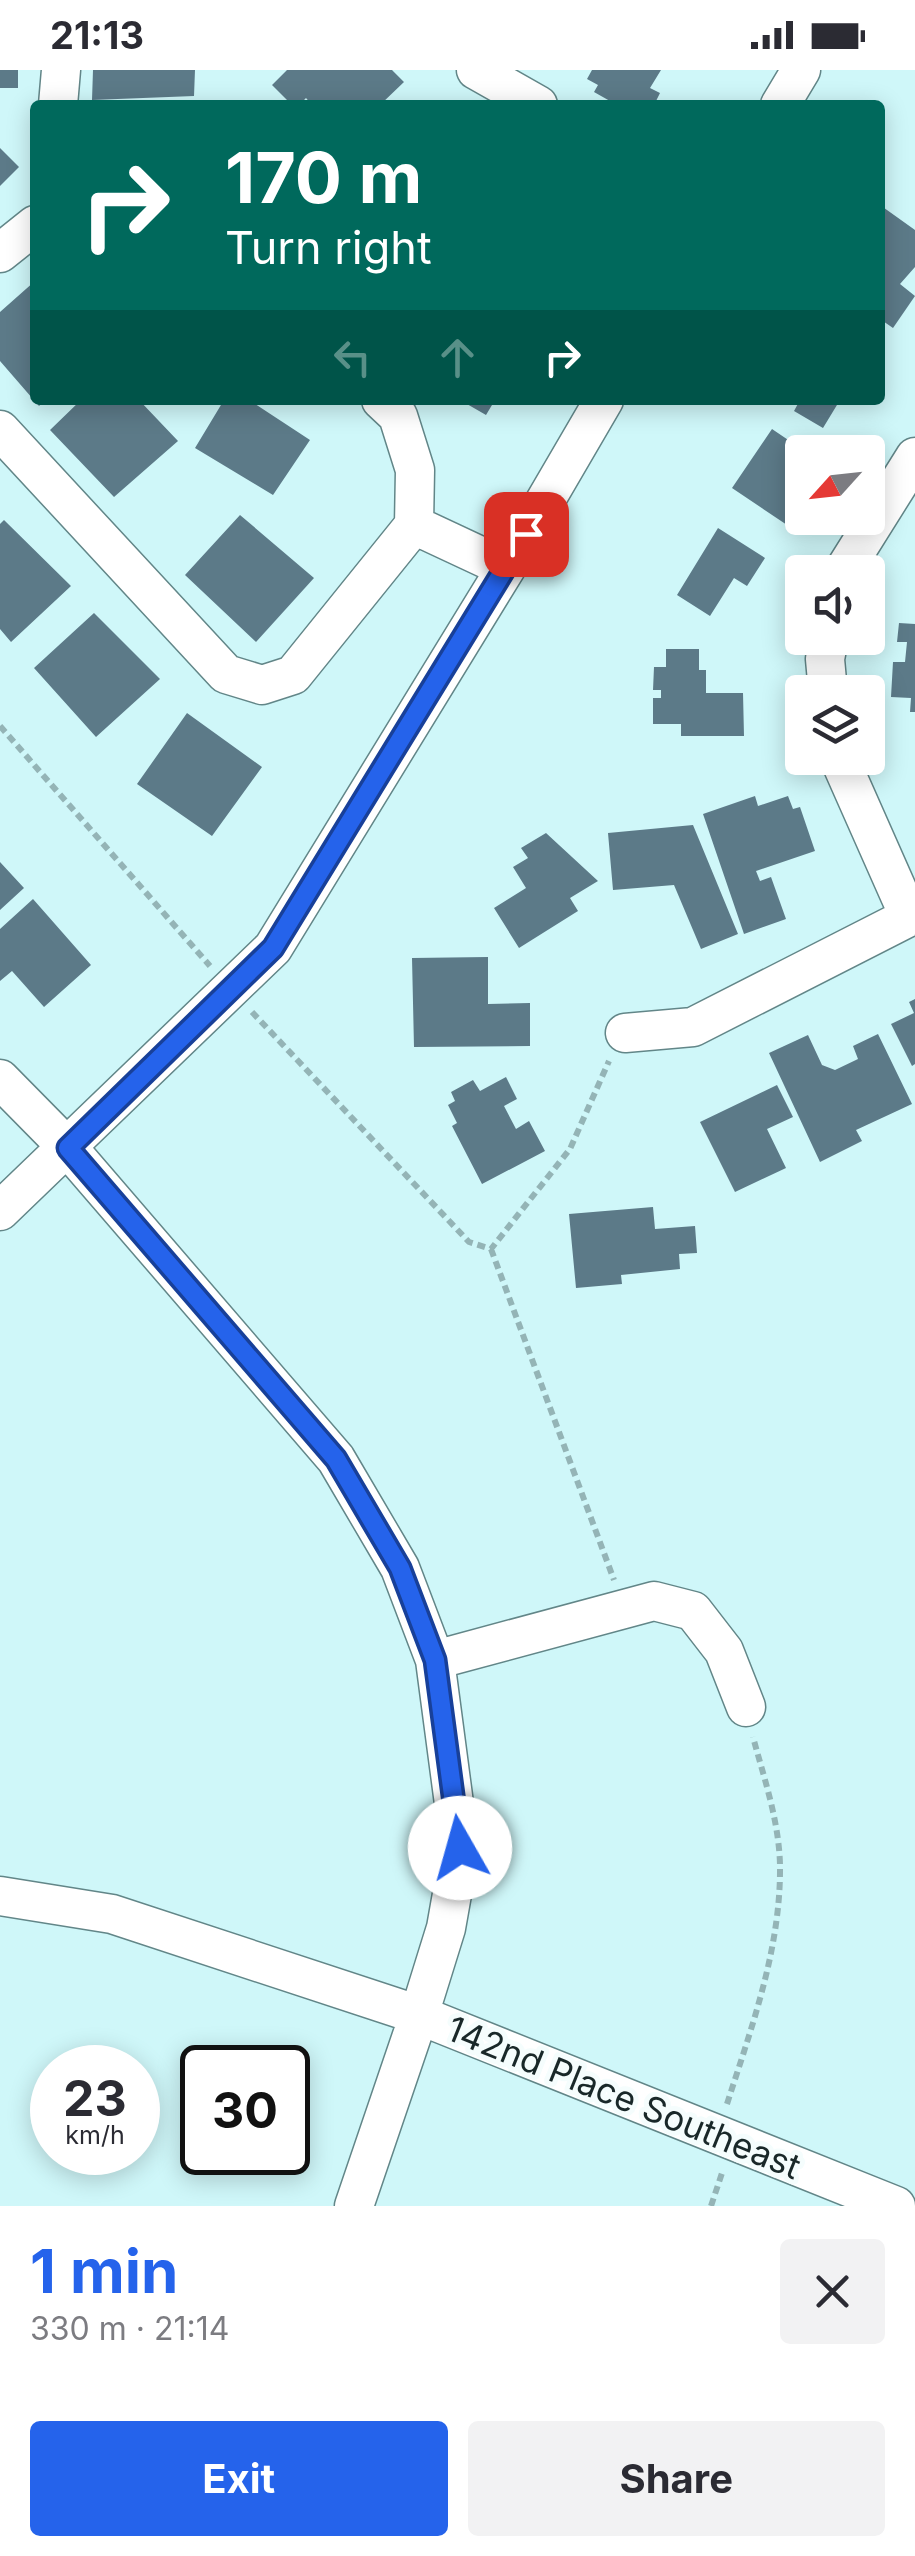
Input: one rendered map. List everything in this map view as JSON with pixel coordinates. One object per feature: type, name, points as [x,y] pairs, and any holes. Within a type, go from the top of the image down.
[{"type":"street","points":[[58,100],[61,70]]},
{"type":"street","points":[[476,70],[523,88]]},
{"type":"street","points":[[783,100],[801,70]]},
{"type":"street","points":[[0,253],[30,230]]},
{"type":"street","points":[[0,430],[226,674],[262,685],[293,675],[414,525],[416,470],[398,416],[386,405]]},
{"type":"street","points":[[0,1211],[273,948],[601,405]]},
{"type":"street","points":[[854,555],[915,457]]},
{"type":"street","points":[[414,525],[506,568]]},
{"type":"street","points":[[626,1034],[693,1027],[912,915],[847,775]]},
{"type":"street","name":"142nd Place Southeast","points":[[0,1079],[68,1148],[336,1459],[400,1568],[435,1660],[460,1848],[446,1928],[420,2015],[896,2206]]},
{"type":"street","points":[[435,1660],[654,1601],[693,1611],[724,1651],[746,1707]]},
{"type":"street","points":[[0,1896],[112,1914],[420,2015],[354,2206]]},
{"type":"path","points":[[0,726],[230,989],[469,1242],[491,1249]]},
{"type":"path","points":[[491,1249],[570,1149],[600,1078],[626,1034]]},
{"type":"path","points":[[491,1249],[625,1608]]},
{"type":"path","points":[[718,2134],[763,1992],[775,1934],[780,1864],[774,1814],[746,1707]]},
{"type":"building","points":[[0,70],[18,70],[18,88],[0,88]]},
{"type":"building","points":[[93,70],[195,70],[194,96],[92,100]]},
{"type":"building","points":[[287,70],[392,70],[404,82],[385,100],[287,100],[272,85]]},
{"type":"building","points":[[592,70],[661,70],[650,88],[660,93],[656,100],[608,100],[594,92],[598,85],[587,79]]},
{"type":"building","points":[[0,148],[19,167],[0,186]]},
{"type":"building","points":[[885,209],[915,230],[915,267],[900,284],[915,296],[893,328],[885,322]]},
{"type":"building","points":[[30,285],[30,396],[0,361],[0,312]]},
{"type":"building","points":[[76,405],[144,405],[178,441],[114,497],[50,430]]},
{"type":"building","points":[[221,405],[257,405],[310,440],[273,495],[195,448]]},
{"type":"building","points":[[469,405],[492,405],[486,415]]},
{"type":"building","points":[[797,405],[837,405],[823,428],[794,411]]},
{"type":"building","points":[[772,429],[785,438],[785,524],[732,488]]},
{"type":"building","points":[[240,515],[314,578],[256,642],[185,575]]},
{"type":"building","points":[[4,520],[71,586],[11,642],[0,629],[0,524]]},
{"type":"building","points":[[718,528],[765,558],[747,586],[734,578],[710,616],[677,595]]},
{"type":"building","points":[[94,613],[160,679],[96,737],[34,668]]},
{"type":"building","points":[[899,623],[915,624],[915,712],[910,712],[911,698],[891,697],[893,662],[905,662],[907,642],[897,642]]},
{"type":"building","points":[[666,649],[699,649],[699,670],[706,670],[706,693],[743,693],[744,736],[681,736],[681,724],[653,724],[653,698],[661,698],[661,690],[653,690],[654,667],[666,667]]},
{"type":"building","points":[[187,713],[262,767],[212,836],[137,784]]},
{"type":"building","points":[[755,796],[758,806],[788,796],[793,809],[800,807],[815,851],[756,871],[760,881],[771,877],[786,919],[744,934],[703,814]]},
{"type":"building","points":[[693,825],[738,934],[701,949],[674,885],[613,890],[608,833]]},
{"type":"building","points":[[546,833],[598,881],[570,898],[578,911],[519,948],[494,908],[526,888],[513,867],[528,858],[521,848]]},
{"type":"building","points":[[0,862],[24,888],[0,910]]},
{"type":"building","points":[[33,899],[91,965],[44,1007],[12,971],[0,981],[0,929]]},
{"type":"building","points":[[488,957],[488,1004],[530,1003],[530,1046],[414,1047],[412,958]]},
{"type":"building","points":[[915,999],[912,1066],[891,1024],[914,1013],[909,1002]]},
{"type":"building","points":[[878,1034],[912,1104],[856,1130],[862,1141],[820,1162],[769,1053],[808,1035],[822,1065],[835,1070],[858,1059],[853,1046]]},
{"type":"building","points":[[506,1077],[517,1099],[504,1106],[516,1129],[529,1121],[545,1151],[482,1184],[452,1126],[457,1123],[448,1105],[455,1101],[451,1092],[473,1080],[480,1091]]},
{"type":"building","points":[[777,1085],[793,1117],[767,1129],[786,1168],[735,1192],[700,1122]]},
{"type":"building","points":[[653,1207],[655,1229],[695,1226],[697,1253],[679,1254],[680,1269],[621,1275],[622,1284],[576,1288],[569,1214]]},
{"type":"route","points":[[460,1848],[435,1660],[400,1568],[336,1459],[68,1148],[273,948],[526,534]]}]
